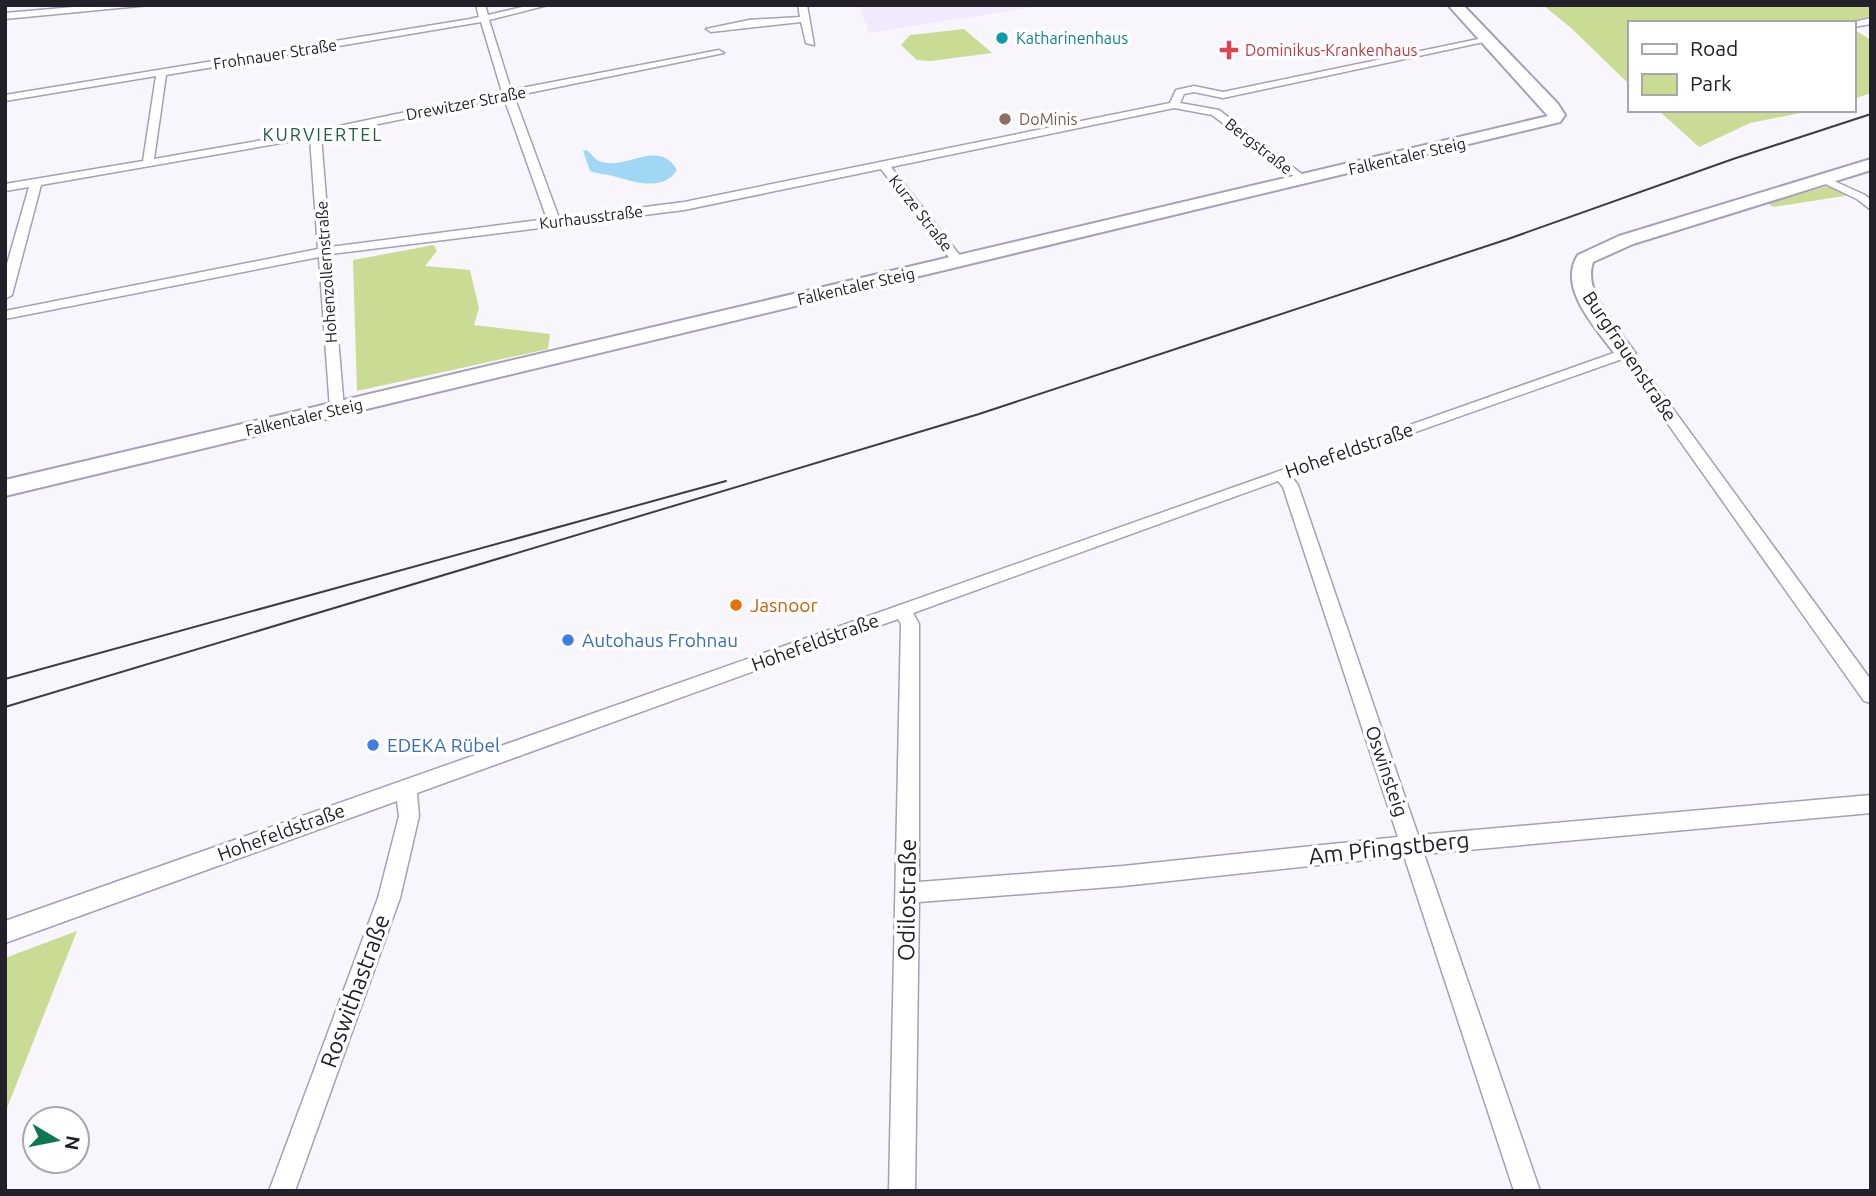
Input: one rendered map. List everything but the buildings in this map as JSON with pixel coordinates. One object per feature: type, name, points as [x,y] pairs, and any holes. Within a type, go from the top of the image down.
[{"type":"street","points":[[5,16],[49,8],[146,5]]},
{"type":"street","points":[[480,5],[507,94],[554,222]]},
{"type":"street","name":"Frohnauer Straße","points":[[5,98],[483,20],[544,5]]},
{"type":"street","points":[[802,5],[811,43]]},
{"type":"street","name":"Falkentaler Steig","points":[[5,488],[1554,119],[1556,111],[1455,5]]},
{"type":"street","points":[[711,29],[805,19]]},
{"type":"street","name":"Kurhausstraße","points":[[1174,105],[1180,92],[1194,89],[1223,95],[1488,40]]},
{"type":"street","name":"Drewitzer Straße","points":[[5,188],[315,134],[642,66],[719,53]]},
{"type":"street","points":[[148,163],[161,73]]},
{"type":"street","points":[[1215,112],[1223,95]]},
{"type":"street","name":"Kurhausstraße","points":[[5,315],[325,252],[684,206],[1174,105],[1215,112]]},
{"type":"street","name":"Bergstraße","points":[[1215,112],[1303,180]]},
{"type":"street","name":"Hohenzollernstraße","points":[[315,134],[337,409]]},
{"type":"street","name":"Burgfrauenstraße","points":[[1871,164],[1626,240],[1585,259],[1579,275],[1583,290],[1625,353],[1871,695]]},
{"type":"street","name":"Kurze Straße","points":[[884,165],[959,262]]},
{"type":"street","points":[[1824,179],[1861,197],[1871,206]]},
{"type":"street","points":[[5,295],[36,183]]},
{"type":"street","name":"Hohefeldstraße","points":[[5,932],[1280,474],[1625,353]]},
{"type":"street","name":"Oswinsteig","points":[[1280,474],[1290,485],[1527,1191]]},
{"type":"street","name":"Odilostraße","points":[[902,1191],[910,624],[903,611]]},
{"type":"street","name":"Roswithastraße","points":[[282,1191],[389,898],[410,816],[405,788]]},
{"type":"street","name":"Am Pfingstberg","points":[[908,893],[1123,876],[1412,845],[1871,804]]},
{"type":"shaded area","points":[[859,5],[1046,5],[869,33]]},
{"type":"green space","points":[[1543,5],[1871,5],[1871,16],[1852,21],[1628,21],[1628,83]]},
{"type":"green space","points":[[964,29],[992,53],[931,61],[917,60],[901,45],[910,35]]},
{"type":"green space","points":[[1855,30],[1871,40],[1871,93],[1855,98]]},
{"type":"green space","points":[[1660,112],[1805,112],[1750,123],[1699,147]]},
{"type":"green space","points":[[1829,186],[1851,195],[1773,207],[1768,203]]},
{"type":"green space","points":[[434,245],[437,251],[425,266],[470,270],[479,308],[474,325],[550,334],[548,349],[357,391],[353,260]]},
{"type":"green space","points":[[77,931],[5,1113],[5,958]]},
{"type":"water","points":[[587,150],[598,160],[609,163],[660,156],[677,170],[671,177],[655,183],[629,180],[590,171],[583,151]]},
{"type":"tram line","points":[[5,707],[979,414],[1508,239],[1733,159],[1871,114]]},
{"type":"tram line","points":[[5,679],[726,481]]},
{"type":"place","name":"Katharinenhaus","points":[[1002,38]]},
{"type":"place","name":"Dominikus-Krankenhaus","points":[[1229,50]]},
{"type":"place","name":"DoMinis","points":[[1005,119]]},
{"type":"place","name":"Jasnoor","points":[[736,605]]},
{"type":"place","name":"Autohaus Frohnau","points":[[568,640]]},
{"type":"place","name":"EDEKA Rübel","points":[[373,745]]},
{"type":"district","name":"KURVIERTEL","points":[[323,135]]}]
